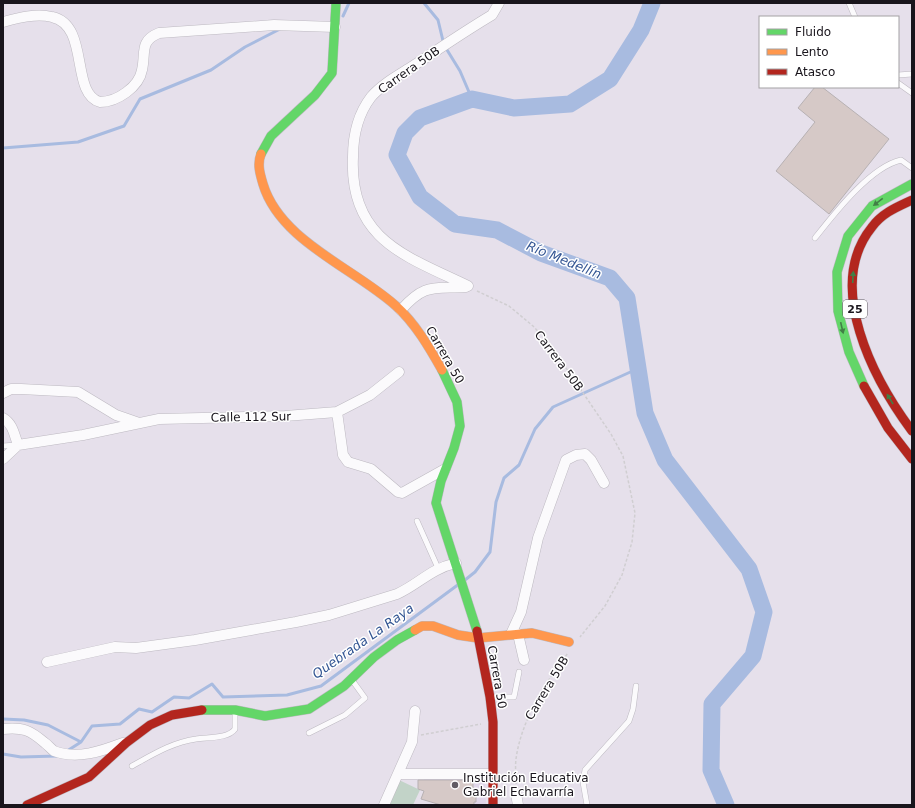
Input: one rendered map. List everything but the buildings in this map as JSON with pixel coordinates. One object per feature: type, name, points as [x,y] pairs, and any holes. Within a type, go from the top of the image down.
[{"type":"main road","name":"Carrera 50","points":[[336,3],[332,73],[327,83],[280,126],[264,146],[259,160],[261,182],[267,200],[278,216],[298,234],[401,310],[418,331],[451,386],[460,414],[460,428],[455,447],[436,490],[436,504],[462,582],[478,638],[490,697],[493,722],[493,805]]},
{"type":"main road","name":"25","points":[[912,184],[884,197],[869,210],[850,233],[838,262],[835,278],[837,310],[845,341],[856,371],[880,419],[912,459]]},
{"type":"main road","name":"25","points":[[912,200],[891,209],[870,228],[854,259],[852,283],[855,312],[868,358],[889,397],[912,431]]},
{"type":"main road","points":[[27,805],[89,777],[126,743],[150,725],[172,715],[205,708],[235,710],[264,716],[309,709],[344,686],[374,657],[411,631],[422,626],[432,626],[458,635],[478,638],[515,634],[541,635],[573,641]]},
{"type":"street","name":"Carrera 50B","points":[[468,286],[404,255],[372,230],[355,190],[352,164],[353,138],[360,116],[371,97],[388,83],[492,15],[499,3]]},
{"type":"street","points":[[3,22],[42,16],[61,20],[68,26],[81,63],[86,89],[90,96],[100,102],[116,99],[134,84],[142,70],[147,41],[152,36],[159,33],[274,25],[335,27]]},
{"type":"street","points":[[401,310],[411,298],[432,287],[468,286]]},
{"type":"street","points":[[399,372],[370,395],[337,412],[345,460],[371,469],[398,492],[402,493],[445,469]]},
{"type":"street","points":[[3,393],[11,389],[78,392],[116,415],[140,423]]},
{"type":"street","name":"Calle 112 Sur","points":[[18,445],[84,435],[158,419],[285,416],[337,412]]},
{"type":"street","points":[[3,418],[9,422],[13,428],[18,445],[3,459]]},
{"type":"street","points":[[524,660],[515,634],[542,526],[566,460],[576,455],[585,454],[591,460],[604,483]]},
{"type":"street","points":[[47,662],[104,649],[136,648],[195,640],[329,615],[401,592],[438,568],[456,563]]},
{"type":"street","points":[[384,805],[399,774],[414,736],[415,711]]},
{"type":"street","points":[[3,729],[16,727],[32,732],[54,750],[69,753],[96,754],[126,743]]},
{"type":"street","points":[[399,774],[493,774]]},
{"type":"street","points":[[516,794],[518,805]]},
{"type":"lane","points":[[849,3],[855,16]]},
{"type":"lane","points":[[899,75],[912,74]]},
{"type":"lane","points":[[899,84],[912,93]]},
{"type":"lane","points":[[815,238],[851,193],[875,173],[901,160],[912,168]]},
{"type":"lane","name":"Calle 112 Sur","points":[[3,446],[18,445]]},
{"type":"lane","points":[[417,521],[438,568]]},
{"type":"lane","points":[[490,697],[514,697],[519,672]]},
{"type":"lane","points":[[309,733],[345,715],[365,698],[351,679]]},
{"type":"lane","points":[[587,805],[582,782],[585,770],[629,721],[633,709],[636,686]]},
{"type":"lane","points":[[132,766],[163,748],[193,739],[229,735],[235,729],[235,710]]},
{"type":"path","name":"Carrera 50B","points":[[468,286],[509,306],[533,326],[549,343],[611,434],[623,456],[634,512],[632,542],[622,575],[605,606],[573,641]]},
{"type":"path","name":"Carrera 50B","points":[[516,794],[516,759],[526,724],[540,695],[569,652]]},
{"type":"path","points":[[414,736],[493,722]]},
{"type":"shaded area","name":"Institución Educativa Gabriel Echavarría","points":[[485,777],[486,805],[441,805],[421,799],[424,791],[424,778]]},
{"type":"green space","points":[[399,780],[420,790],[413,805],[388,805]]},
{"type":"waterway","points":[[343,16],[349,3]]},
{"type":"waterway","points":[[424,3],[438,20],[444,45],[460,71],[472,99]]},
{"type":"waterway","name":"Río Medellín","points":[[652,3],[641,30],[610,79],[570,104],[514,108],[472,99],[420,118],[405,133],[397,155],[420,197],[455,224],[497,230],[541,253],[610,278],[627,298],[645,413],[665,460],[749,569],[764,612],[753,656],[712,704],[711,770],[726,805]]},
{"type":"waterway","points":[[3,148],[78,142],[124,126],[140,99],[211,70],[245,47],[280,29]]},
{"type":"waterway","name":"Quebrada La Raya","points":[[465,580],[475,572],[490,552],[496,502],[504,478],[519,465],[535,429],[553,407],[637,369]]},
{"type":"waterway","name":"Quebrada La Raya","points":[[3,719],[24,720],[48,725],[81,742],[92,726],[120,724],[139,709],[152,712],[174,697],[189,698],[212,684],[223,697],[287,695],[321,686],[459,584]]},
{"type":"waterway","points":[[67,751],[81,742]]},
{"type":"waterway","points":[[3,754],[21,757],[57,756]]},
{"type":"traffic: fast","points":[[261,154],[271,136],[315,95],[332,73],[336,3]]},
{"type":"traffic: fast","points":[[864,386],[849,352],[838,311],[837,272],[848,236],[872,206],[912,184]]},
{"type":"traffic: fast","points":[[442,370],[457,402],[460,426],[454,448],[441,481],[436,503],[477,631]]},
{"type":"traffic: fast","points":[[202,710],[235,710],[265,716],[309,709],[344,686],[374,657],[397,640],[415,630]]},
{"type":"traffic: slow","points":[[261,154],[259,165],[263,184],[272,204],[285,222],[301,238],[379,292],[396,306],[427,344],[442,370]]},
{"type":"traffic: slow","points":[[415,630],[422,626],[433,626],[458,635],[478,638],[532,633],[569,642]]},
{"type":"traffic: jam","points":[[912,200],[885,214],[872,227],[858,251],[853,277],[854,304],[860,332],[870,360],[897,410],[912,431]]},
{"type":"traffic: jam","points":[[864,386],[888,428],[912,459]]},
{"type":"traffic: jam","points":[[477,631],[490,697],[493,722],[493,805]]},
{"type":"traffic: jam","points":[[27,805],[89,777],[126,743],[150,725],[172,715],[202,710]]},
{"type":"place","name":"Institución Educativa Gabriel Echavarría","points":[[455,785]]}]
